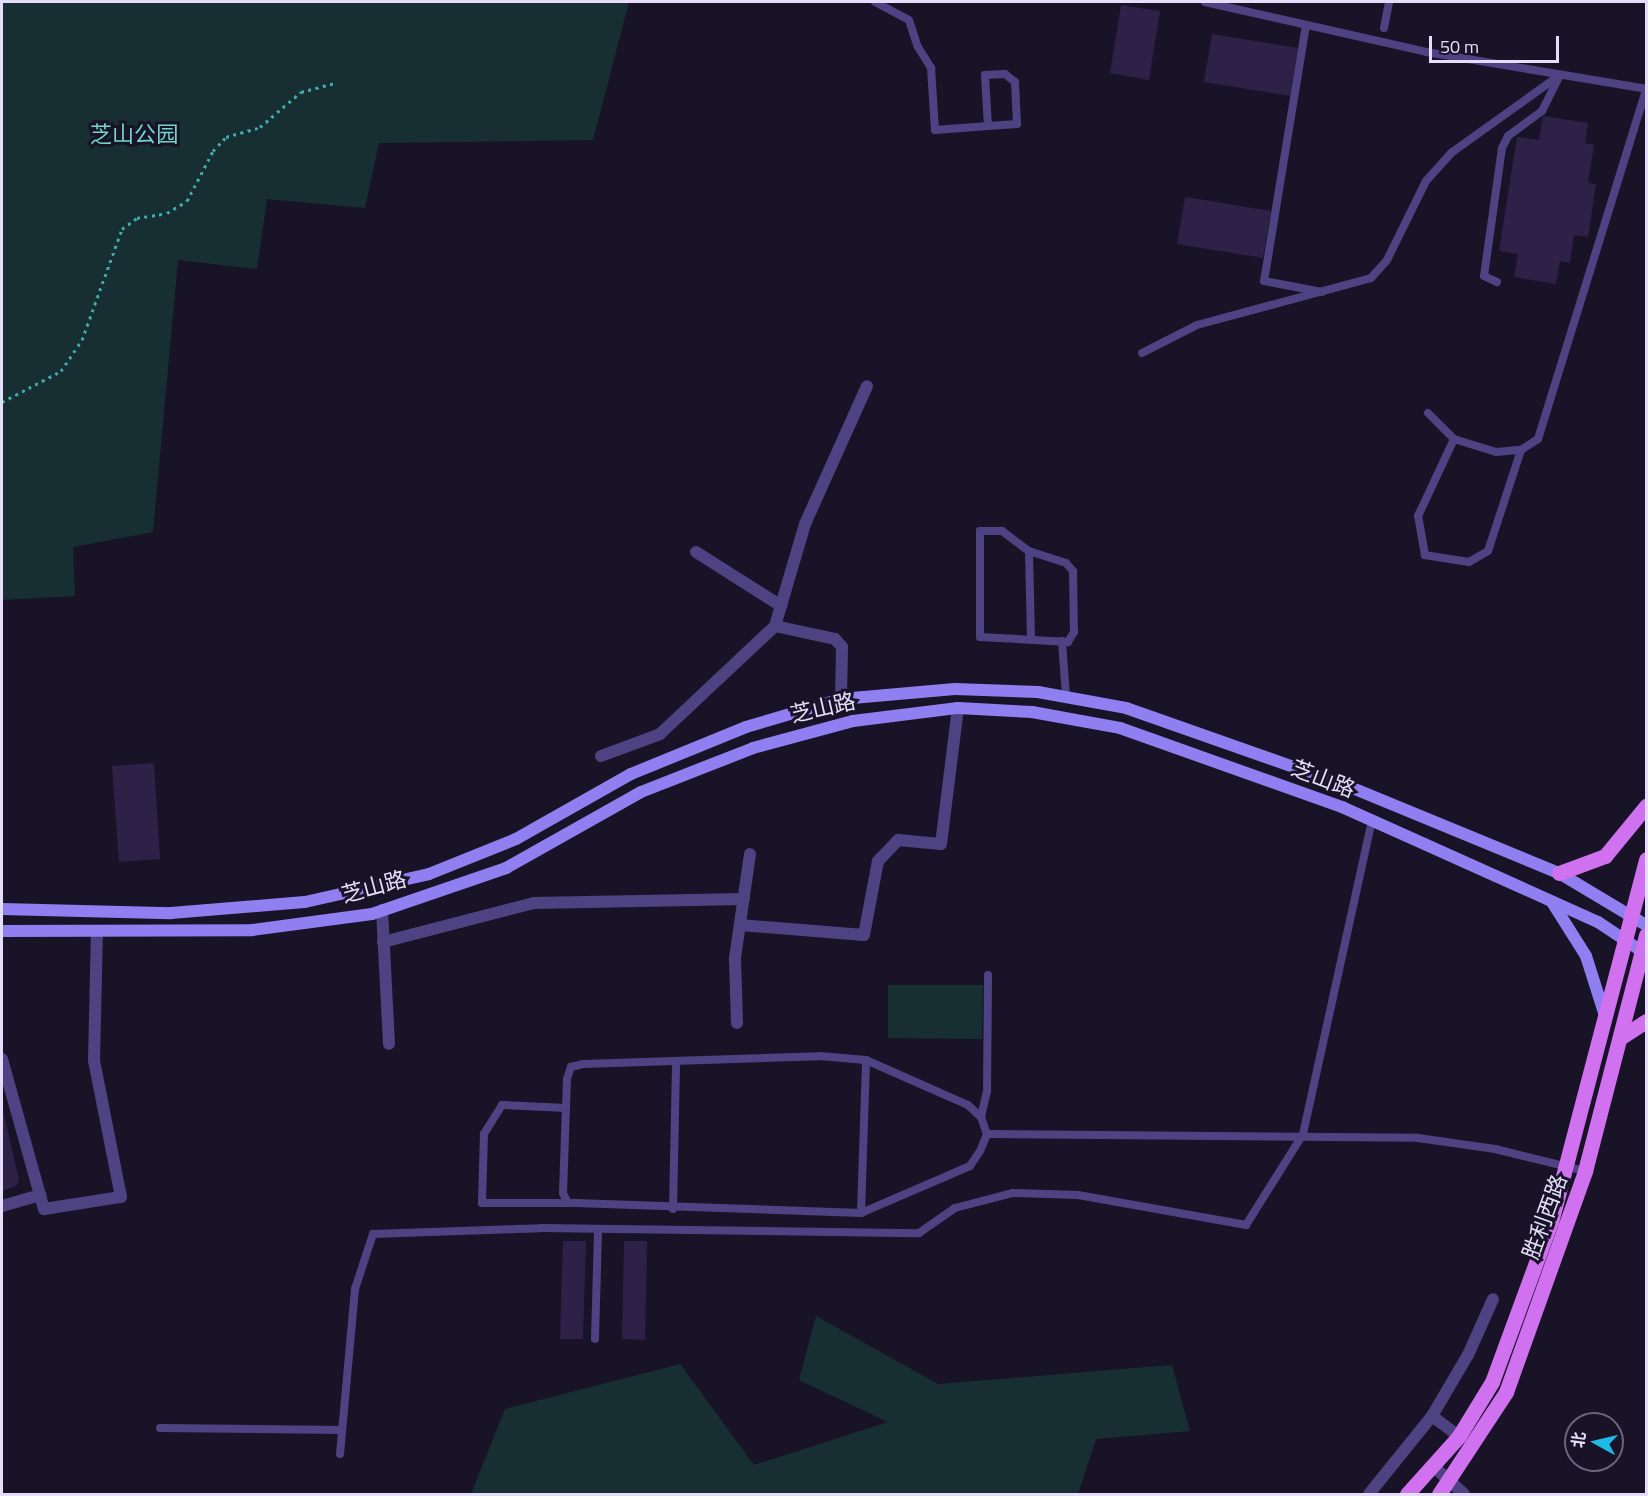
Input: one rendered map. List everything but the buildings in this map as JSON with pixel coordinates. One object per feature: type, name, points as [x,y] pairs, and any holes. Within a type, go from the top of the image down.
[{"type":"main road","points":[[2,909],[171,913],[272,905],[305,902],[429,874],[516,839],[631,774],[746,727],[841,699],[955,689],[1066,697],[1126,708],[1350,787],[1558,873],[1647,925]]},
{"type":"main road","name":"芝山路","points":[[2,931],[252,930],[382,910],[506,868],[642,792],[753,748],[853,721],[958,708],[1032,712],[1120,728],[1372,821],[1598,922],[1624,942],[1644,953]]},
{"type":"main road","points":[[1558,873],[1605,856],[1647,806]]},
{"type":"main road","points":[[1407,1494],[1434,1467],[1459,1436],[1492,1382],[1551,1222],[1647,859]]},
{"type":"main road","points":[[1551,901],[1586,956],[1605,1016]]},
{"type":"main road","name":"胜利西路","points":[[1439,1494],[1450,1481],[1506,1392],[1585,1171],[1623,1036],[1647,935]]},
{"type":"main road","points":[[1623,1036],[1647,1021]]},
{"type":"street","points":[[600,756],[660,734],[775,626],[805,524],[867,386]]},
{"type":"street","points":[[696,552],[781,606]]},
{"type":"street","points":[[775,626],[835,639],[842,647],[841,699]]},
{"type":"street","points":[[740,925],[864,935],[878,861],[898,840],[941,844],[958,708]]},
{"type":"street","points":[[737,1023],[735,958],[750,854]]},
{"type":"street","points":[[383,942],[534,903],[744,899]]},
{"type":"street","points":[[382,910],[389,1044]]},
{"type":"street","points":[[2,1059],[44,1209],[121,1197],[94,1061],[97,932]]},
{"type":"street","points":[[2,1206],[40,1195]]},
{"type":"street","points":[[1369,1494],[1432,1416],[1468,1355],[1493,1299]]},
{"type":"street","points":[[1432,1416],[1459,1436]]},
{"type":"street","points":[[1434,1467],[1464,1494]]},
{"type":"lane","points":[[875,2],[909,20],[918,47],[931,68],[935,130],[1017,124],[1015,82],[1005,74],[985,75],[988,126]]},
{"type":"lane","points":[[1205,2],[1426,52],[1647,90],[1547,420],[1538,439],[1521,450],[1496,452],[1454,439],[1428,412]]},
{"type":"lane","points":[[1384,28],[1389,2]]},
{"type":"lane","points":[[1306,25],[1264,281],[1326,292]]},
{"type":"lane","points":[[1497,282],[1484,276],[1502,148],[1508,136],[1542,111],[1560,75]]},
{"type":"lane","points":[[1142,353],[1197,325],[1371,278],[1387,260],[1426,182],[1451,153],[1560,75]]},
{"type":"lane","points":[[1454,439],[1418,516],[1425,555],[1451,562],[1469,562],[1488,551],[1521,450]]},
{"type":"lane","points":[[980,531],[1002,531],[1029,551],[1066,563],[1073,571],[1074,632],[1068,642],[1031,640],[980,637],[980,531]]},
{"type":"lane","points":[[1029,551],[1031,640]]},
{"type":"lane","points":[[1062,641],[1066,697]]},
{"type":"lane","points":[[340,1454],[356,1289],[374,1234],[598,1229],[919,1233],[955,1208],[1013,1194],[1078,1195],[1246,1226],[1303,1134],[1372,821]]},
{"type":"lane","points":[[566,1108],[502,1105],[484,1134],[482,1203],[568,1203],[673,1209],[861,1213],[970,1166],[987,1134],[981,1117],[987,1091],[988,975]]},
{"type":"lane","points":[[568,1203],[563,1193],[566,1108],[571,1067],[583,1064],[820,1056],[866,1060],[958,1100],[981,1117]]},
{"type":"lane","points":[[861,1213],[866,1060]]},
{"type":"lane","points":[[673,1209],[676,1061]]},
{"type":"lane","points":[[987,1134],[1303,1134],[1418,1138],[1495,1149],[1585,1171]]},
{"type":"lane","points":[[595,1339],[598,1229]]},
{"type":"lane","points":[[160,1428],[342,1430]]},
{"type":"path","points":[[2,402],[61,371],[82,340],[122,229],[137,218],[167,213],[187,201],[213,151],[226,137],[260,127],[301,92],[334,83]]},
{"type":"green space","name":"芝山公园","points":[[2,2],[629,2],[593,140],[379,143],[365,208],[267,199],[257,269],[178,260],[153,532],[73,547],[75,596],[2,600]]},
{"type":"green space","points":[[888,985],[983,985],[982,1039],[888,1038]]},
{"type":"green space","points":[[816,1316],[938,1384],[1172,1365],[1190,1431],[1096,1439],[1078,1494],[471,1494],[505,1409],[680,1364],[754,1465],[888,1422],[799,1380]]}]
